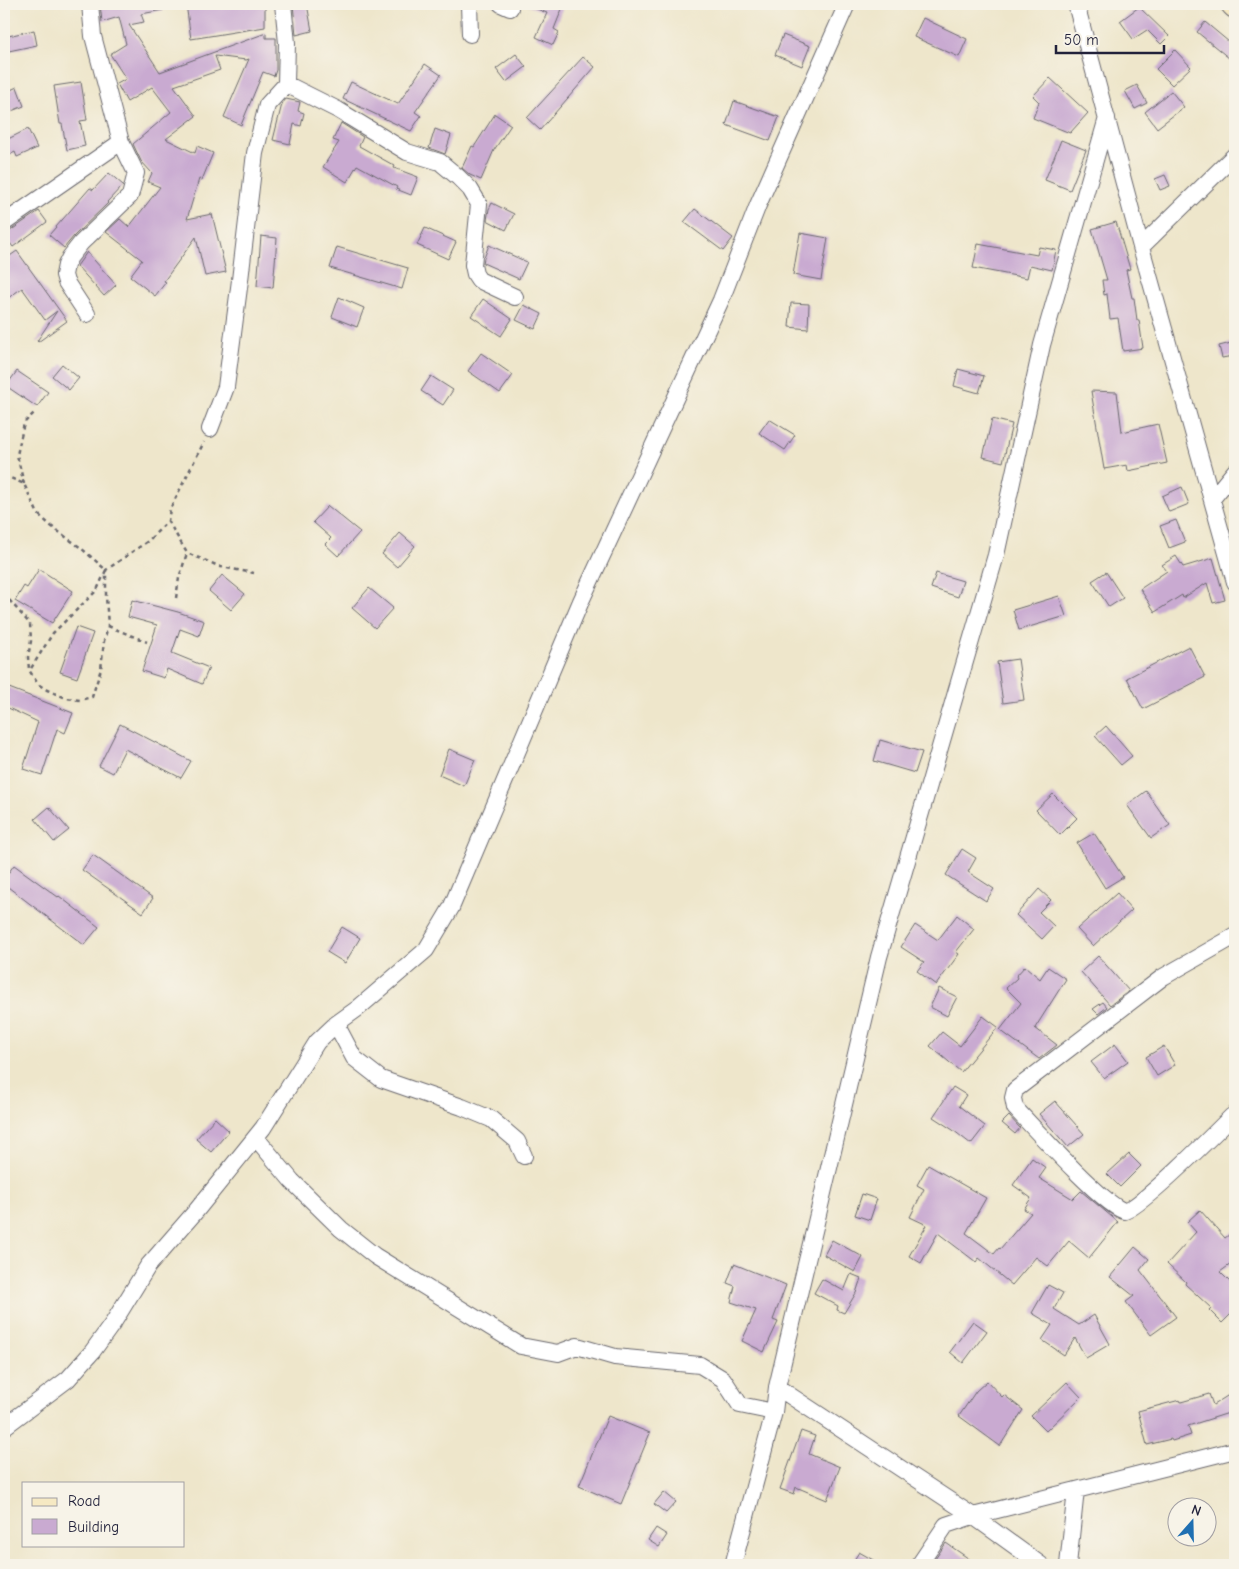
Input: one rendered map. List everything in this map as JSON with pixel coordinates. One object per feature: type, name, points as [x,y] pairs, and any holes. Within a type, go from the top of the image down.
[{"type":"street","points":[[87,314],[66,282],[64,275],[66,265],[81,243],[130,196],[136,173],[121,142],[93,36],[90,4]]},
{"type":"street","points":[[210,430],[226,387],[255,153],[268,105],[286,84],[287,43],[283,4]]},
{"type":"street","points":[[469,4],[470,34]]},
{"type":"street","points":[[4,1427],[68,1379],[92,1352],[148,1266],[256,1138],[317,1042],[336,1024],[358,1009],[426,950],[451,908],[581,601],[721,300],[758,206],[847,4]]},
{"type":"street","points":[[1076,4],[1212,499],[1229,538],[1235,582]]},
{"type":"street","points":[[286,84],[338,110],[408,152],[440,162],[470,189],[479,204],[473,265],[475,274],[479,280],[515,298]]},
{"type":"street","points":[[732,1565],[774,1412],[777,1387],[879,957],[996,555],[1042,345],[1107,118]]},
{"type":"street","points":[[4,223],[121,142]]},
{"type":"street","points":[[1142,247],[1235,155]]},
{"type":"street","points":[[1212,499],[1235,471]]},
{"type":"street","points":[[1232,1116],[1158,1186],[1132,1209],[1126,1211],[1120,1210],[1092,1189],[1015,1108],[1013,1098],[1014,1090],[1163,978],[1235,936]]},
{"type":"street","points":[[336,1024],[354,1058],[381,1078],[462,1107],[492,1120],[517,1141],[524,1156]]},
{"type":"street","points":[[256,1138],[292,1180],[341,1229],[375,1256],[521,1346],[558,1353],[577,1346],[615,1357],[700,1365],[723,1378],[740,1405],[774,1412]]},
{"type":"street","points":[[777,1387],[973,1516],[1041,1565]]},
{"type":"street","points":[[919,1565],[946,1525],[973,1516],[1235,1450]]},
{"type":"street","points":[[1068,1565],[1076,1490]]},
{"type":"path","points":[[4,594],[30,624],[29,670],[38,684],[66,698],[80,700],[92,697],[101,670],[104,641],[108,626],[106,570],[38,514],[24,484],[18,455],[24,423],[36,411]]},
{"type":"path","points":[[29,670],[53,633],[97,590],[106,570],[148,541],[168,521],[170,509],[210,430]]},
{"type":"path","points":[[4,475],[24,484]]},
{"type":"path","points":[[168,521],[187,553],[221,567],[254,573]]},
{"type":"path","points":[[176,598],[179,578],[187,553]]},
{"type":"path","points":[[108,626],[147,642]]},
{"type":"building","points":[[100,4],[163,4],[163,10],[141,14],[144,22],[129,25],[160,72],[266,33],[266,38],[276,38],[276,70],[274,76],[263,72],[241,125],[224,117],[249,59],[215,56],[220,70],[174,86],[196,116],[166,139],[195,153],[197,146],[213,153],[202,180],[199,179],[187,219],[212,214],[226,272],[205,276],[196,237],[155,296],[130,276],[142,260],[106,232],[120,219],[129,227],[160,187],[148,182],[152,173],[141,161],[133,144],[171,112],[152,87],[127,102],[117,84],[126,79],[110,54],[126,44],[119,17],[102,22]]},
{"type":"building","points":[[186,4],[265,4],[265,27],[191,39]]},
{"type":"building","points":[[293,4],[307,4],[312,31],[296,35]]},
{"type":"building","points":[[524,4],[564,4],[554,29],[559,32],[553,45],[536,37],[547,13]]},
{"type":"building","points":[[1139,7],[1169,36],[1161,44],[1147,30],[1133,39],[1120,21]]},
{"type":"building","points":[[923,18],[967,39],[959,57],[914,37]]},
{"type":"building","points":[[1205,22],[1235,47],[1235,63],[1197,32]]},
{"type":"building","points":[[34,30],[37,45],[4,52],[4,37]]},
{"type":"building","points":[[783,35],[810,46],[802,66],[775,55]]},
{"type":"building","points":[[1175,50],[1191,67],[1172,85],[1156,69]]},
{"type":"building","points":[[516,54],[526,67],[506,82],[496,69]]},
{"type":"building","points":[[583,57],[595,67],[540,130],[527,118]]},
{"type":"building","points":[[425,64],[441,75],[415,112],[421,116],[411,131],[343,99],[351,82],[398,104]]},
{"type":"building","points":[[1050,78],[1088,113],[1070,133],[1033,118],[1039,102],[1033,96]]},
{"type":"building","points":[[81,82],[87,120],[80,121],[85,146],[67,150],[62,124],[60,124],[54,86]]},
{"type":"building","points":[[1137,85],[1147,103],[1135,109],[1125,91]]},
{"type":"building","points":[[17,87],[24,106],[4,114],[4,93]]},
{"type":"building","points":[[1171,91],[1184,107],[1157,128],[1145,112]]},
{"type":"building","points":[[286,99],[300,102],[298,111],[304,113],[301,126],[294,124],[290,144],[273,140],[282,104]]},
{"type":"building","points":[[734,101],[779,117],[770,141],[726,125]]},
{"type":"building","points":[[495,114],[511,125],[494,150],[481,180],[470,175],[462,168],[472,146],[474,147]]},
{"type":"building","points":[[341,123],[363,137],[359,146],[395,166],[394,168],[418,177],[411,195],[396,189],[397,187],[357,165],[347,182],[323,167],[339,142],[333,140]]},
{"type":"building","points":[[28,129],[37,148],[17,157],[15,152],[4,158],[4,141]]},
{"type":"building","points":[[435,129],[451,135],[445,154],[429,148]]},
{"type":"building","points":[[1061,140],[1086,150],[1070,190],[1045,180]]},
{"type":"building","points":[[109,173],[123,185],[64,248],[49,235],[90,188],[93,190]]},
{"type":"building","points":[[1165,175],[1170,186],[1160,190],[1155,179]]},
{"type":"building","points":[[492,203],[514,214],[506,230],[487,220]]},
{"type":"building","points":[[695,209],[733,238],[723,251],[684,222]]},
{"type":"building","points":[[39,211],[47,222],[13,247],[4,233]]},
{"type":"building","points":[[1116,222],[1130,269],[1126,270],[1132,298],[1134,298],[1137,320],[1139,320],[1143,348],[1123,351],[1118,318],[1110,319],[1107,294],[1104,295],[1102,280],[1107,280],[1092,229]]},
{"type":"building","points":[[425,228],[456,242],[448,259],[417,245]]},
{"type":"building","points":[[800,233],[828,238],[821,280],[793,275]]},
{"type":"building","points":[[261,236],[277,238],[273,288],[257,286]]},
{"type":"building","points":[[978,244],[1037,255],[1039,247],[1056,250],[1052,270],[1030,265],[1027,278],[973,268]]},
{"type":"building","points":[[489,245],[527,262],[519,279],[483,263]]},
{"type":"building","points":[[337,247],[408,268],[402,289],[330,268]]},
{"type":"building","points":[[17,251],[67,321],[38,342],[57,311],[45,320],[22,288],[4,301],[4,260]]},
{"type":"building","points":[[87,252],[116,285],[104,296],[77,266]]},
{"type":"building","points":[[339,297],[364,308],[357,327],[332,317]]},
{"type":"building","points":[[483,299],[512,319],[501,336],[471,316]]},
{"type":"building","points":[[791,303],[809,304],[808,329],[789,327]]},
{"type":"building","points":[[524,305],[542,314],[535,329],[516,320]]},
{"type":"building","points":[[1231,343],[1233,356],[1222,358],[1219,346]]},
{"type":"building","points":[[481,353],[513,375],[500,393],[468,371]]},
{"type":"building","points":[[62,364],[79,378],[69,390],[52,376]]},
{"type":"building","points":[[958,369],[984,376],[979,393],[954,386]]},
{"type":"building","points":[[17,371],[48,392],[37,407],[6,386]]},
{"type":"building","points":[[431,376],[453,390],[443,405],[421,391]]},
{"type":"building","points":[[1091,391],[1117,392],[1122,432],[1158,424],[1167,463],[1128,471],[1127,465],[1104,469]]},
{"type":"building","points":[[769,419],[795,435],[785,450],[759,433]]},
{"type":"building","points":[[992,419],[1012,424],[1003,462],[983,457]]},
{"type":"building","points":[[1182,487],[1189,504],[1169,512],[1162,496]]},
{"type":"building","points":[[328,506],[360,532],[338,556],[325,544],[331,538],[313,522]]},
{"type":"building","points":[[1176,520],[1185,542],[1169,548],[1160,526]]},
{"type":"building","points":[[400,533],[415,546],[397,567],[382,554]]},
{"type":"building","points":[[1176,556],[1183,567],[1213,558],[1225,600],[1213,603],[1207,583],[1183,598],[1182,595],[1155,612],[1140,589],[1167,571],[1162,565]]},
{"type":"building","points":[[39,569],[73,591],[52,623],[15,601],[24,586],[27,588]]},
{"type":"building","points":[[1106,572],[1123,598],[1109,607],[1092,581]]},
{"type":"building","points":[[936,573],[963,581],[958,597],[931,588]]},
{"type":"building","points":[[222,575],[245,594],[231,610],[209,591]]},
{"type":"building","points":[[369,588],[393,608],[375,628],[352,608]]},
{"type":"building","points":[[1059,596],[1066,616],[1019,630],[1013,610]]},
{"type":"building","points":[[132,600],[204,621],[199,636],[180,629],[172,653],[209,668],[202,684],[167,669],[164,678],[142,671],[157,625],[128,617]]},
{"type":"building","points":[[76,627],[93,633],[77,678],[60,672]]},
{"type":"building","points":[[1189,646],[1205,677],[1143,709],[1127,678]]},
{"type":"building","points":[[1018,659],[1024,700],[1003,703],[997,662]]},
{"type":"building","points":[[4,686],[73,713],[65,733],[57,729],[42,775],[23,769],[38,722],[4,706]]},
{"type":"building","points":[[120,724],[191,761],[181,778],[125,749],[113,773],[99,766]]},
{"type":"building","points":[[1106,726],[1132,756],[1121,765],[1095,736]]},
{"type":"building","points":[[880,740],[922,752],[915,773],[874,761]]},
{"type":"building","points":[[449,749],[475,760],[464,786],[439,775]]},
{"type":"building","points":[[1146,791],[1170,825],[1151,838],[1127,805]]},
{"type":"building","points":[[1053,794],[1077,818],[1060,835],[1036,810]]},
{"type":"building","points":[[49,807],[69,830],[54,842],[35,819]]},
{"type":"building","points":[[1094,833],[1123,877],[1105,888],[1077,843]]},
{"type":"building","points":[[962,849],[976,858],[968,872],[994,889],[986,901],[946,875]]},
{"type":"building","points":[[93,855],[153,898],[143,913],[82,870]]},
{"type":"building","points":[[14,865],[99,927],[84,945],[4,884],[4,879]]},
{"type":"building","points":[[1039,889],[1051,900],[1039,912],[1054,926],[1042,939],[1016,915]]},
{"type":"building","points":[[1117,893],[1132,910],[1093,946],[1077,929]]},
{"type":"building","points":[[957,915],[974,929],[956,952],[959,954],[936,985],[917,971],[924,962],[901,947],[915,925],[938,940]]},
{"type":"building","points":[[342,927],[360,938],[345,963],[327,952]]},
{"type":"building","points":[[1098,956],[1129,991],[1110,1005],[1081,972]]},
{"type":"building","points":[[1025,966],[1040,979],[1048,967],[1066,979],[1035,1028],[1057,1045],[1039,1059],[1000,1030],[1021,1003],[1006,988],[1017,978],[1016,976]]},
{"type":"building","points":[[939,988],[957,997],[947,1016],[930,1007]]},
{"type":"building","points":[[1103,1002],[1107,1007],[1098,1014],[1093,1009]]},
{"type":"building","points":[[983,1016],[998,1027],[961,1072],[930,1046],[942,1032],[960,1046]]},
{"type":"building","points":[[1115,1044],[1128,1061],[1104,1078],[1091,1062]]},
{"type":"building","points":[[1164,1046],[1175,1065],[1157,1076],[1146,1057]]},
{"type":"building","points":[[953,1087],[966,1095],[959,1106],[985,1126],[971,1144],[933,1117]]},
{"type":"building","points":[[1055,1101],[1084,1134],[1068,1147],[1039,1114]]},
{"type":"building","points":[[1009,1116],[1020,1128],[1015,1134],[1002,1123]]},
{"type":"building","points":[[215,1118],[229,1131],[211,1152],[196,1139]]},
{"type":"building","points":[[1129,1154],[1141,1166],[1120,1187],[1107,1174]]},
{"type":"building","points":[[1032,1158],[1046,1168],[1039,1178],[1073,1199],[1081,1191],[1118,1222],[1089,1258],[1069,1241],[1048,1266],[1036,1257],[1012,1285],[979,1258],[976,1262],[938,1233],[921,1263],[909,1256],[927,1225],[910,1217],[924,1189],[917,1185],[928,1165],[986,1198],[966,1233],[994,1254],[1031,1213],[1024,1209],[1031,1198],[1013,1185]]},
{"type":"building","points":[[862,1194],[877,1199],[870,1220],[855,1215]]},
{"type":"building","points":[[1200,1210],[1225,1238],[1235,1230],[1235,1261],[1220,1272],[1235,1287],[1235,1310],[1222,1323],[1209,1310],[1211,1308],[1167,1264],[1196,1232],[1187,1222]]},
{"type":"building","points":[[832,1240],[863,1257],[855,1272],[824,1255]]},
{"type":"building","points":[[1135,1247],[1149,1259],[1140,1270],[1176,1317],[1151,1335],[1126,1302],[1134,1296],[1110,1277]]},
{"type":"building","points":[[734,1264],[786,1285],[773,1320],[778,1322],[764,1352],[742,1341],[756,1310],[731,1302],[735,1286],[727,1283]]},
{"type":"building","points":[[851,1274],[861,1278],[856,1293],[844,1313],[837,1310],[838,1306],[814,1293],[822,1279],[844,1291]]},
{"type":"building","points":[[1048,1285],[1063,1293],[1054,1309],[1079,1325],[1094,1315],[1110,1344],[1086,1358],[1075,1338],[1064,1355],[1042,1340],[1052,1325],[1032,1313]]},
{"type":"building","points":[[973,1321],[987,1331],[963,1363],[950,1352]]},
{"type":"building","points":[[987,1381],[1002,1397],[1004,1395],[1023,1410],[1000,1446],[959,1416],[976,1391]]},
{"type":"building","points":[[1067,1382],[1081,1397],[1046,1431],[1031,1416]]},
{"type":"building","points":[[1235,1391],[1235,1411],[1188,1426],[1191,1435],[1172,1441],[1171,1439],[1147,1445],[1138,1411],[1209,1394],[1213,1405]]},
{"type":"building","points":[[608,1416],[650,1433],[621,1504],[579,1486]]},
{"type":"building","points":[[801,1431],[815,1436],[809,1454],[840,1467],[827,1500],[796,1487],[794,1494],[780,1489]]},
{"type":"building","points":[[664,1492],[676,1502],[666,1513],[654,1504]]},
{"type":"building","points":[[656,1528],[667,1535],[659,1547],[648,1540]]},
{"type":"building","points":[[946,1543],[978,1565],[931,1565]]},
{"type":"building","points":[[859,1552],[882,1565],[851,1565]]}]
